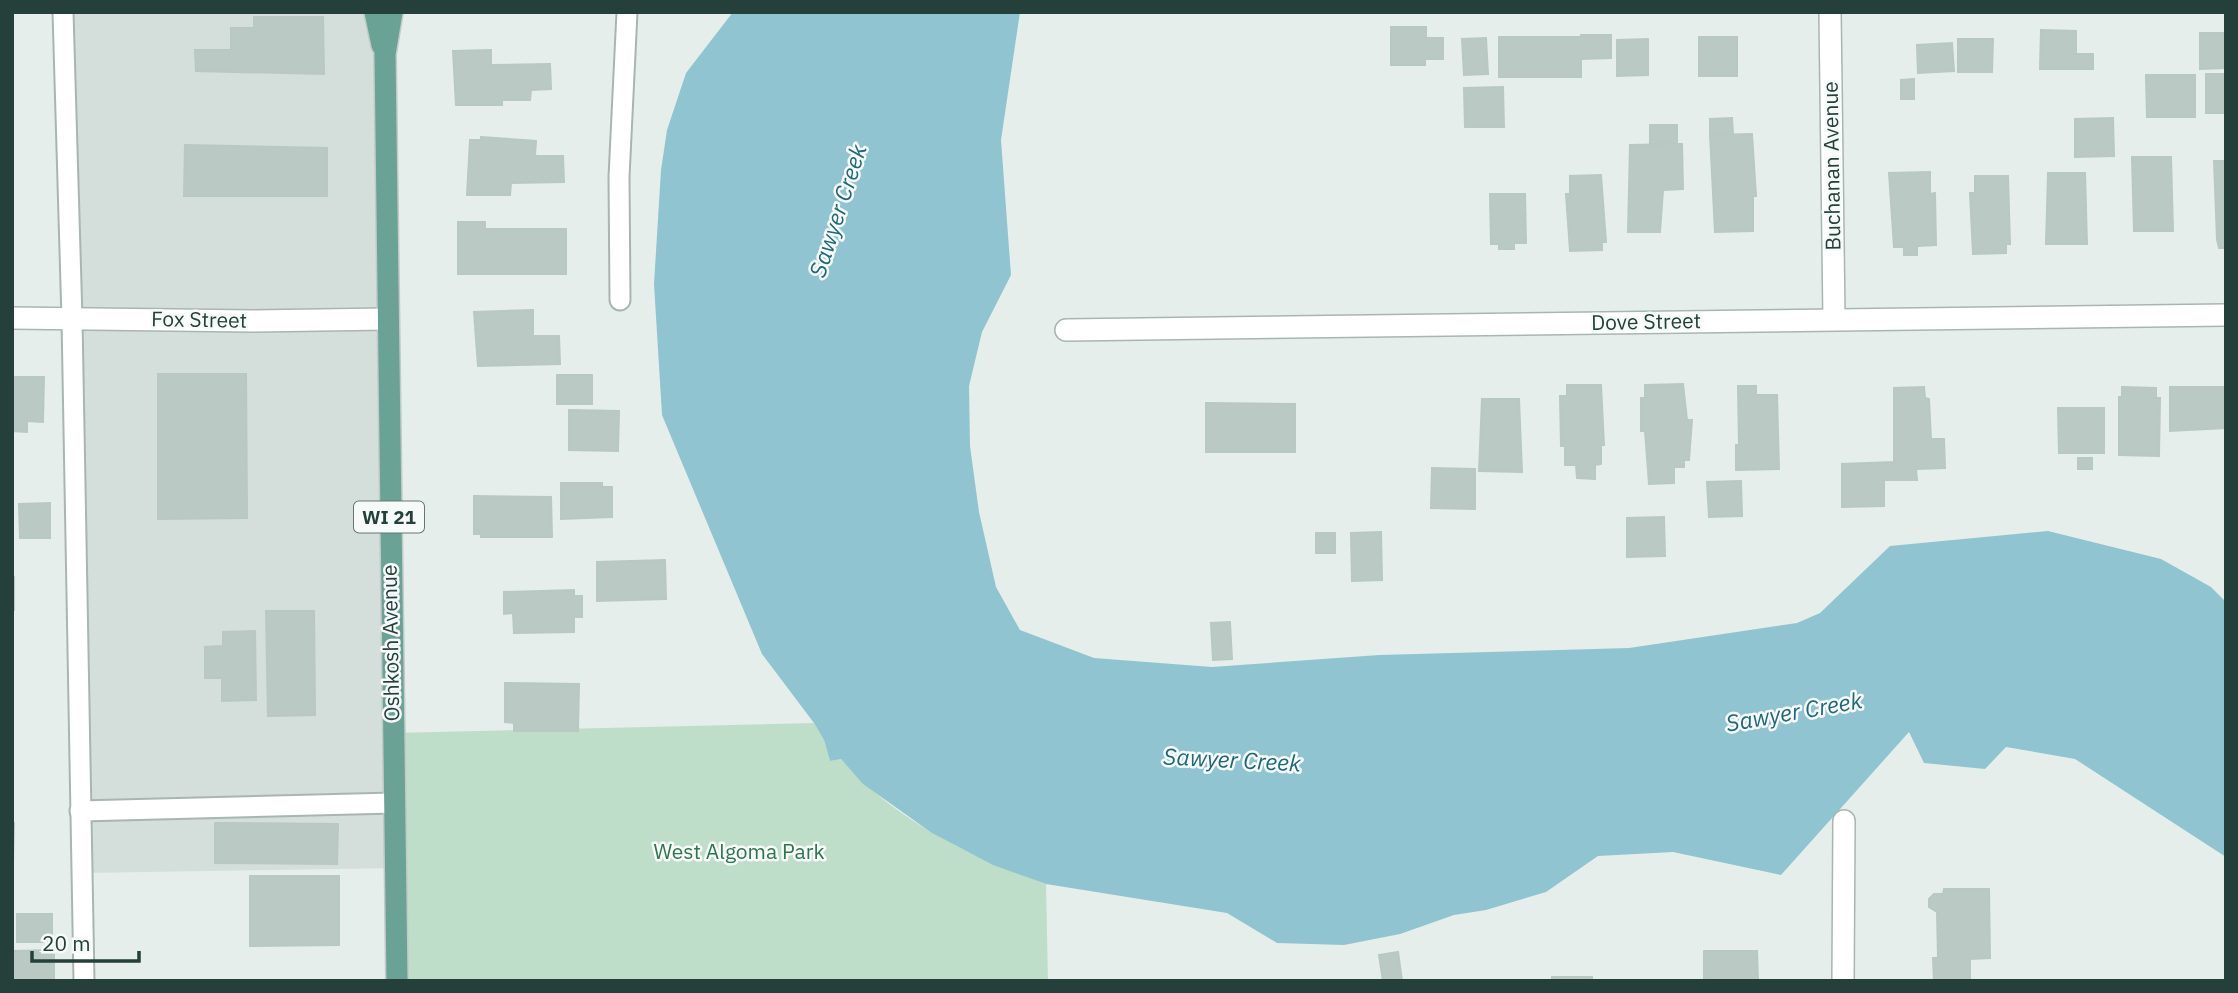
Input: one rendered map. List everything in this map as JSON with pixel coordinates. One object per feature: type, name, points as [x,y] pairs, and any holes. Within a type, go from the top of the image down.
[{"type":"main road","name":"Oshkosh Avenue","points":[[375,12],[384,54]]},
{"type":"main road","name":"Oshkosh Avenue","points":[[392,12],[384,54],[397,981]]},
{"type":"street","name":"Buchanan Avenue","points":[[1830,12],[1834,319]]},
{"type":"street","name":"Dove Street","points":[[1066,330],[2226,315]]},
{"type":"street","name":"Fox Street","points":[[12,318],[386,319]]},
{"type":"street","points":[[1843,981],[1844,821]]},
{"type":"lane","points":[[63,12],[72,319],[84,981]]},
{"type":"lane","points":[[620,300],[619,177],[627,12]]},
{"type":"lane","points":[[80,811],[394,803]]},
{"type":"shaded area","points":[[63,12],[375,12],[395,868],[82,873]]},
{"type":"green space","name":"West Algoma Park","points":[[814,723],[824,740],[830,761],[841,759],[862,781],[909,818],[962,849],[1046,884],[1048,981],[397,981],[392,733]]},
{"type":"water","name":"Sawyer Creek","points":[[733,12],[1020,12],[1001,140],[1011,275],[982,332],[969,386],[970,446],[979,512],[996,587],[1020,630],[1094,658],[1212,667],[1379,655],[1629,648],[1797,623],[1820,613],[1890,546],[2048,531],[2161,559],[2211,587],[2226,602],[2226,857],[2075,759],[2006,747],[1985,769],[1924,763],[1909,732],[1781,875],[1673,852],[1598,856],[1546,892],[1486,910],[1454,915],[1400,934],[1344,945],[1277,943],[1227,913],[1046,884],[993,865],[932,833],[863,784],[841,759],[830,761],[824,740],[814,723],[762,654],[662,415],[654,284],[661,170],[667,130],[686,73]]},
{"type":"building","points":[[254,17],[323,17],[324,74],[196,71],[195,50],[231,50],[231,28],[254,28]]},
{"type":"building","points":[[1391,27],[1426,27],[1426,38],[1443,38],[1443,59],[1425,59],[1425,65],[1391,65]]},
{"type":"building","points":[[2041,30],[2076,31],[2076,54],[2093,54],[2093,69],[2040,69]]},
{"type":"building","points":[[2200,33],[2226,33],[2226,68],[2200,69]]},
{"type":"building","points":[[1611,35],[1611,58],[1581,59],[1581,77],[1499,77],[1499,37]]},
{"type":"building","points":[[1699,37],[1737,37],[1737,76],[1699,76]]},
{"type":"building","points":[[1486,38],[1488,74],[1464,75],[1462,39]]},
{"type":"building","points":[[1648,39],[1648,75],[1617,76],[1617,40]]},
{"type":"building","points":[[1958,39],[1993,39],[1992,72],[1958,72]]},
{"type":"building","points":[[1952,43],[1954,71],[1918,73],[1917,45]]},
{"type":"building","points":[[491,50],[491,65],[550,64],[551,89],[531,90],[530,100],[502,100],[502,105],[456,105],[453,51]]},
{"type":"building","points":[[2206,74],[2226,74],[2226,113],[2206,113]]},
{"type":"building","points":[[2146,75],[2195,75],[2195,117],[2147,117]]},
{"type":"building","points":[[1914,79],[1914,99],[1901,99],[1901,80]]},
{"type":"building","points":[[1503,87],[1504,127],[1465,127],[1464,88]]},
{"type":"building","points":[[1732,118],[1733,134],[1710,135],[1710,119]]},
{"type":"building","points":[[2113,118],[2114,156],[2075,157],[2075,119]]},
{"type":"building","points":[[1650,125],[1677,125],[1677,144],[1650,144]]},
{"type":"building","points":[[1752,134],[1756,196],[1753,196],[1753,231],[1715,232],[1710,135]]},
{"type":"building","points":[[481,137],[536,141],[535,156],[563,156],[564,182],[511,183],[510,195],[467,195],[470,140],[481,140]]},
{"type":"building","points":[[1682,144],[1683,189],[1663,190],[1660,232],[1628,232],[1630,145]]},
{"type":"building","points":[[185,145],[327,148],[327,196],[184,196]]},
{"type":"building","points":[[2132,157],[2171,157],[2173,231],[2134,231]]},
{"type":"building","points":[[2214,161],[2226,161],[2226,248],[2219,248],[2217,239]]},
{"type":"building","points":[[1930,172],[1930,194],[1935,193],[1936,245],[1917,246],[1917,255],[1904,255],[1904,247],[1894,247],[1889,173]]},
{"type":"building","points":[[2048,173],[2085,173],[2087,244],[2046,244]]},
{"type":"building","points":[[1601,175],[1606,242],[1602,242],[1602,250],[1570,251],[1566,194],[1570,194],[1570,176]]},
{"type":"building","points":[[1975,176],[2008,176],[2010,244],[2006,244],[2006,253],[1973,254],[1970,193],[1975,193]]},
{"type":"building","points":[[1490,194],[1525,194],[1526,243],[1514,243],[1514,249],[1499,249],[1499,244],[1491,244]]},
{"type":"building","points":[[458,222],[485,222],[485,229],[566,229],[566,274],[458,274]]},
{"type":"building","points":[[533,310],[533,336],[559,336],[560,364],[478,366],[474,312]]},
{"type":"building","points":[[158,374],[246,374],[247,518],[158,519]]},
{"type":"building","points":[[557,375],[592,375],[592,404],[557,404]]},
{"type":"building","points":[[12,377],[44,377],[43,422],[27,421],[27,432],[12,431]]},
{"type":"building","points":[[1683,384],[1687,420],[1692,420],[1689,460],[1684,460],[1684,467],[1674,467],[1674,483],[1649,484],[1645,431],[1641,431],[1641,398],[1645,398],[1645,385]]},
{"type":"building","points":[[1567,385],[1601,385],[1604,445],[1601,445],[1601,464],[1595,465],[1595,479],[1577,478],[1576,465],[1565,465],[1565,446],[1561,446],[1560,396],[1567,396]]},
{"type":"building","points":[[1738,386],[1756,386],[1756,395],[1777,395],[1779,469],[1736,470],[1736,445],[1739,445]]},
{"type":"building","points":[[1924,387],[1925,398],[1929,399],[1931,439],[1944,439],[1945,468],[1916,469],[1917,480],[1884,480],[1884,506],[1842,507],[1842,464],[1894,462],[1894,388]]},
{"type":"building","points":[[2122,387],[2156,388],[2156,398],[2160,398],[2159,456],[2119,455],[2119,397],[2122,397]]},
{"type":"building","points":[[2170,387],[2226,387],[2226,428],[2170,431]]},
{"type":"building","points":[[1482,399],[1519,399],[1522,472],[1479,471]]},
{"type":"building","points":[[1206,403],[1295,404],[1295,452],[1206,452]]},
{"type":"building","points":[[2058,408],[2104,408],[2104,453],[2059,453]]},
{"type":"building","points":[[569,410],[619,411],[618,451],[569,450]]},
{"type":"building","points":[[2078,458],[2092,458],[2092,469],[2078,469]]},
{"type":"building","points":[[1432,468],[1475,469],[1475,509],[1431,508]]},
{"type":"building","points":[[1741,481],[1742,516],[1709,517],[1707,482]]},
{"type":"building","points":[[561,483],[602,483],[602,487],[612,487],[612,517],[561,519]]},
{"type":"building","points":[[474,496],[551,497],[552,537],[481,537],[481,534],[474,534]]},
{"type":"building","points":[[50,503],[50,538],[20,538],[19,504]]},
{"type":"building","points":[[1664,517],[1665,556],[1627,557],[1627,518]]},
{"type":"building","points":[[1381,532],[1382,580],[1352,581],[1351,533]]},
{"type":"building","points":[[1316,533],[1335,533],[1335,553],[1316,553]]},
{"type":"building","points":[[665,560],[666,599],[597,601],[597,562]]},
{"type":"building","points":[[14,577],[14,610],[12,610]]},
{"type":"building","points":[[574,590],[574,596],[582,596],[582,617],[574,617],[574,632],[514,633],[513,613],[504,614],[504,592]]},
{"type":"building","points":[[266,611],[314,611],[315,715],[268,716]]},
{"type":"building","points":[[1230,622],[1232,659],[1213,660],[1211,623]]},
{"type":"building","points":[[255,631],[256,700],[222,701],[222,678],[205,678],[205,647],[223,646],[223,632]]},
{"type":"building","points":[[505,683],[579,684],[578,731],[514,731],[514,723],[505,722]]},
{"type":"building","points":[[14,823],[13,864],[12,864]]},
{"type":"building","points":[[215,823],[338,824],[337,864],[215,863]]},
{"type":"building","points":[[250,876],[339,876],[339,945],[250,946]]},
{"type":"building","points":[[1944,889],[1989,889],[1990,958],[1970,959],[1970,981],[1934,981],[1933,958],[1938,958],[1937,912],[1929,907],[1929,899],[1934,894],[1943,894]]},
{"type":"building","points":[[17,914],[52,914],[52,942],[17,942]]},
{"type":"building","points":[[54,950],[54,981],[13,981],[13,951]]},
{"type":"building","points":[[1704,951],[1757,951],[1758,981],[1704,981]]},
{"type":"building","points":[[1398,952],[1402,981],[1383,981],[1379,955]]},
{"type":"building","points":[[1552,977],[1592,977],[1592,981],[1552,981]]}]
